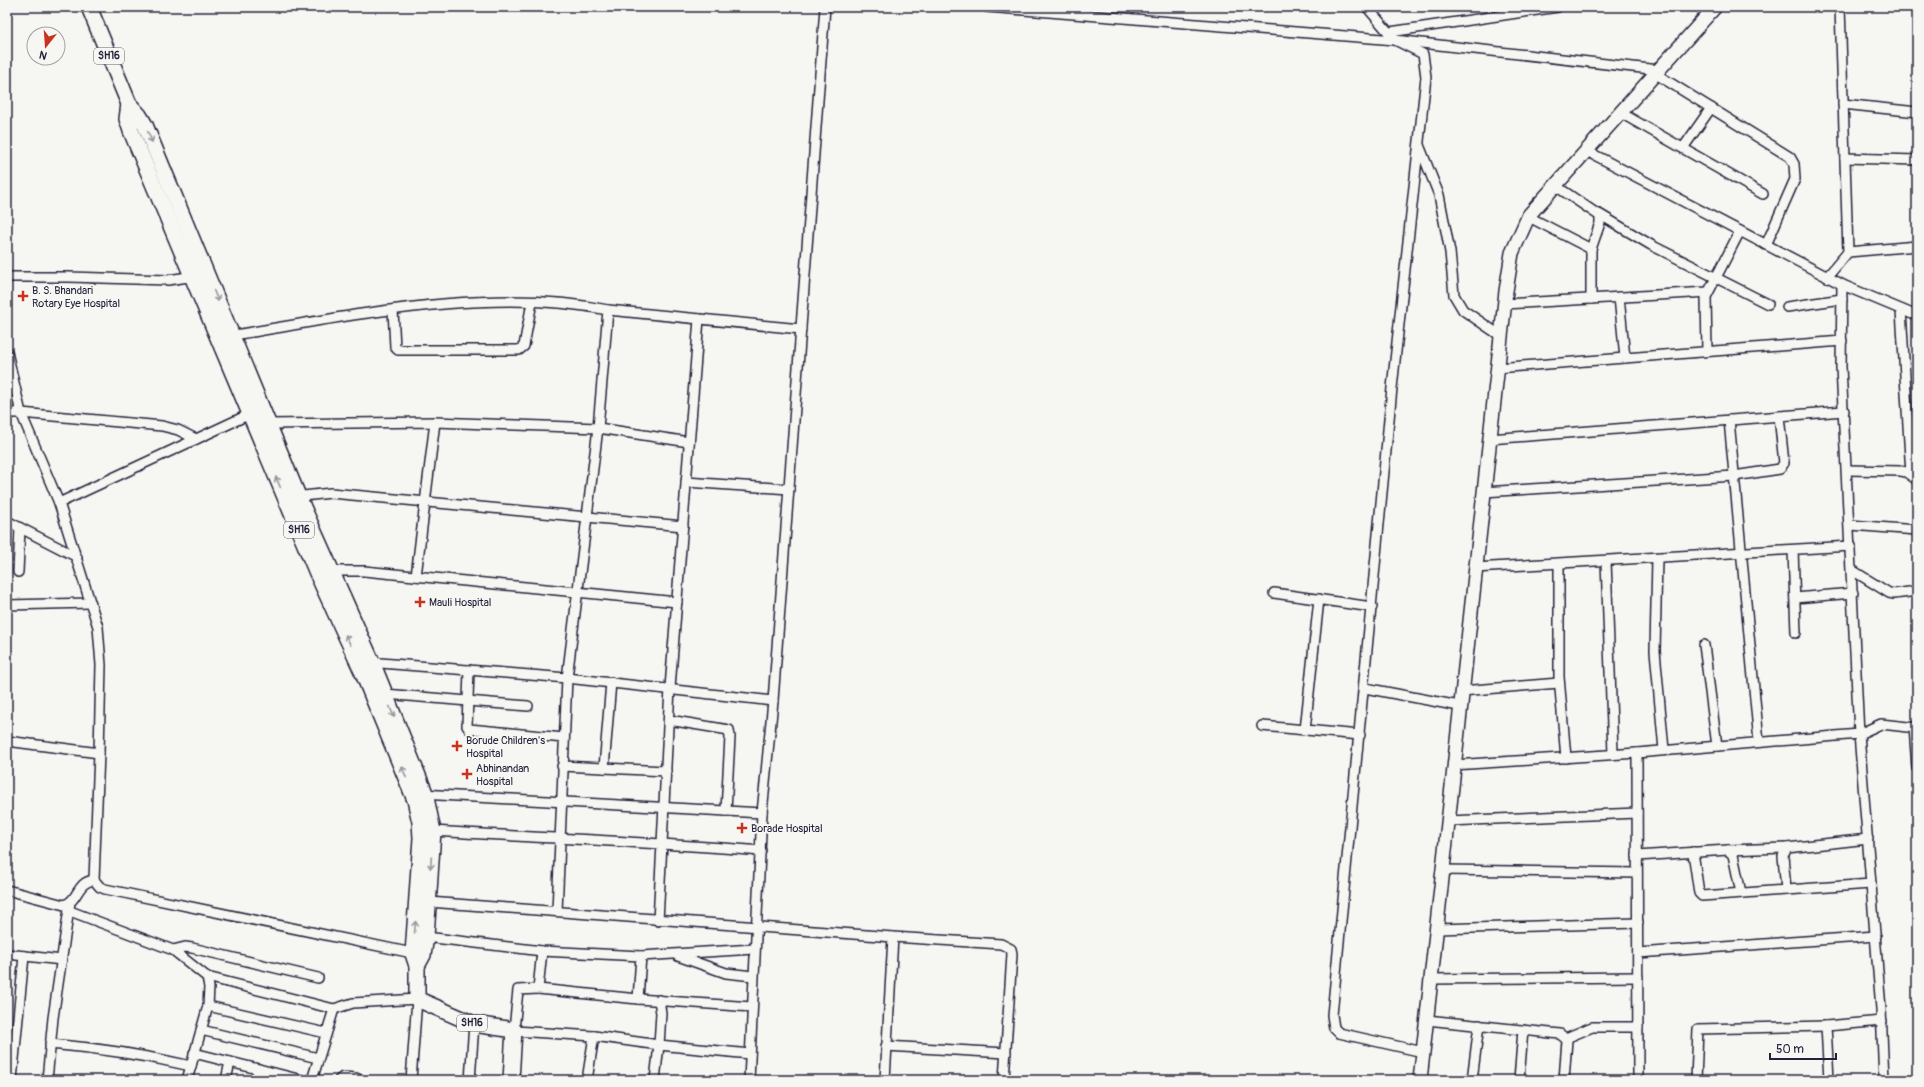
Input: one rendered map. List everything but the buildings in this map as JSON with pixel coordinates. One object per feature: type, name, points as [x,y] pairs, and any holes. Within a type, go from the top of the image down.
[{"type":"main road","name":"SH16","points":[[89,7],[129,104],[139,115],[145,125],[199,275],[225,336],[269,424],[292,498]]},
{"type":"main road","name":"SH16","points":[[225,336],[250,414],[292,498],[365,662],[433,831],[426,937]]},
{"type":"main road","name":"SH16","points":[[365,662],[385,694],[419,794],[418,809],[421,838],[417,999],[474,1024],[514,1030]]},
{"type":"main road","points":[[418,958],[426,937]]},
{"type":"main road","points":[[511,1080],[514,1030]]},
{"type":"street","points":[[749,1080],[754,949],[757,927],[762,813],[773,701],[825,7]]},
{"type":"street","points":[[987,7],[1395,40],[1658,72],[1711,108],[1790,157],[1794,164],[1795,180],[1766,245]]},
{"type":"street","points":[[1367,7],[1390,32],[1395,40],[1423,54],[1426,77],[1392,388],[1360,735],[1332,1015],[1334,1028],[1339,1033],[1423,1052]]},
{"type":"street","points":[[1390,32],[1558,7]]},
{"type":"street","points":[[1420,1080],[1474,568],[1504,304],[1512,253],[1529,217],[1715,7]]},
{"type":"street","points":[[1827,277],[1848,252],[1840,7]]},
{"type":"street","points":[[1843,104],[1917,112]]},
{"type":"street","points":[[1683,148],[1711,108]]},
{"type":"street","points":[[1621,113],[1762,194]]},
{"type":"street","points":[[1418,143],[1439,195],[1450,252],[1454,295],[1463,310],[1501,336]]},
{"type":"street","points":[[1587,151],[1842,285],[1917,316]]},
{"type":"street","points":[[1845,158],[1917,160]]},
{"type":"street","points":[[1556,186],[1651,245],[1768,304]]},
{"type":"street","points":[[1591,299],[1591,249],[1601,220],[1599,214]]},
{"type":"street","points":[[1529,217],[1591,249]]},
{"type":"street","points":[[1707,352],[1705,302],[1708,292],[1740,231]]},
{"type":"street","points":[[1848,252],[1917,246]]},
{"type":"street","points":[[7,277],[168,280],[199,275]]},
{"type":"street","points":[[1842,285],[1844,411],[1859,734],[1876,936],[1882,1021],[1884,1080]]},
{"type":"street","points":[[1504,304],[1708,292]]},
{"type":"street","points":[[1619,297],[1624,358]]},
{"type":"street","points":[[1787,307],[1842,299]]},
{"type":"street","points":[[225,336],[392,310],[496,301],[588,306],[608,310],[801,329]]},
{"type":"street","points":[[392,310],[395,347],[398,350],[519,350],[524,346],[532,302]]},
{"type":"street","points":[[557,911],[560,801],[567,678],[598,428],[608,310]]},
{"type":"street","points":[[1847,470],[1901,471],[1914,477],[1901,310]]},
{"type":"street","points":[[658,920],[670,688],[699,319]]},
{"type":"street","points":[[1497,368],[1842,341]]},
{"type":"street","points":[[7,352],[9,376],[21,413],[59,503],[98,627],[100,665],[99,752],[94,880],[100,887],[105,889],[418,958]]},
{"type":"street","points":[[1489,439],[1844,411]]},
{"type":"street","points":[[7,413],[162,426],[178,430],[196,439]]},
{"type":"street","points":[[59,503],[250,414]]},
{"type":"street","points":[[1483,492],[1734,476],[1782,468],[1784,463],[1779,416]]},
{"type":"street","points":[[1729,420],[1759,742]]},
{"type":"street","points":[[269,424],[435,422],[598,428],[689,442]]},
{"type":"street","points":[[416,576],[435,422]]},
{"type":"street","points":[[686,482],[789,489]]},
{"type":"street","points":[[292,498],[331,493],[683,526]]},
{"type":"street","points":[[7,521],[77,557]]},
{"type":"street","points":[[1850,525],[1917,530]]},
{"type":"street","points":[[18,572],[20,528]]},
{"type":"street","points":[[1474,568],[1851,546]]},
{"type":"street","points":[[1793,550],[1796,633]]},
{"type":"street","points":[[1657,558],[1656,651],[1664,750]]},
{"type":"street","points":[[1606,561],[1613,754]]},
{"type":"street","points":[[1558,564],[1559,683],[1566,758]]},
{"type":"street","points":[[1852,570],[1889,593],[1894,594],[1917,591]]},
{"type":"street","points":[[324,572],[364,571],[677,602]]},
{"type":"street","points":[[1274,593],[1372,607]]},
{"type":"street","points":[[1795,598],[1853,593]]},
{"type":"street","points":[[1305,730],[1319,599]]},
{"type":"street","points":[[7,604],[91,603]]},
{"type":"street","points":[[1704,645],[1717,746]]},
{"type":"street","points":[[365,662],[611,682],[773,701]]},
{"type":"street","points":[[469,670],[467,726],[471,731],[564,738]]},
{"type":"street","points":[[604,768],[611,682]]},
{"type":"street","points":[[1461,691],[1559,683]]},
{"type":"street","points":[[1364,688],[1460,706]]},
{"type":"street","points":[[385,694],[528,706]]},
{"type":"street","points":[[669,720],[729,730],[730,737],[726,811]]},
{"type":"street","points":[[1453,765],[1637,753],[1859,734],[1881,724],[1915,728],[1917,768]]},
{"type":"street","points":[[1262,726],[1360,735]]},
{"type":"street","points":[[7,741],[99,752]]},
{"type":"street","points":[[1637,753],[1638,1080]]},
{"type":"street","points":[[562,766],[666,771]]},
{"type":"street","points":[[419,794],[762,813]]},
{"type":"street","points":[[1448,821],[1637,813]]},
{"type":"street","points":[[433,831],[559,839],[662,843],[760,851]]},
{"type":"street","points":[[1637,856],[1787,848],[1868,839]]},
{"type":"street","points":[[1786,890],[1783,856],[1787,848]]},
{"type":"street","points":[[1728,850],[1733,855],[1741,893]]},
{"type":"street","points":[[1692,852],[1700,895],[1871,884]]},
{"type":"street","points":[[1443,870],[1638,873]]},
{"type":"street","points":[[47,1080],[50,1044],[70,906],[83,884],[94,880]]},
{"type":"street","points":[[7,890],[70,906],[173,950],[206,977],[334,1009],[353,1003],[417,999],[412,1080]]},
{"type":"street","points":[[429,902],[1001,944],[1010,950],[1012,954],[1004,1080]]},
{"type":"street","points":[[1437,930],[1638,923]]},
{"type":"street","points":[[1638,953],[1876,936]]},
{"type":"street","points":[[426,937],[542,951],[641,956],[754,949]]},
{"type":"street","points":[[885,1080],[893,937]]},
{"type":"street","points":[[173,950],[185,947],[192,948],[318,978]]},
{"type":"street","points":[[538,989],[542,951]]},
{"type":"street","points":[[7,954],[62,960]]},
{"type":"street","points":[[672,954],[726,972],[753,976]]},
{"type":"street","points":[[12,1080],[24,956]]},
{"type":"street","points":[[638,999],[641,956]]},
{"type":"street","points":[[187,1080],[208,1006],[210,987],[206,977]]},
{"type":"street","points":[[1431,979],[1638,977]]},
{"type":"street","points":[[750,1054],[659,1045],[594,1036],[514,1030],[518,990],[520,989],[538,989],[638,999],[752,1007]]},
{"type":"street","points":[[655,1080],[661,1013],[659,1000]]},
{"type":"street","points":[[208,1006],[326,1033]]},
{"type":"street","points":[[312,1080],[334,1009]]},
{"type":"street","points":[[1427,1020],[1560,1034],[1566,1038],[1568,1045],[1564,1080]]},
{"type":"street","points":[[1696,1080],[1698,1029],[1826,1026],[1882,1021]]},
{"type":"street","points":[[470,1080],[474,1024]]},
{"type":"street","points":[[1472,1080],[1479,1025]]},
{"type":"street","points":[[1826,1026],[1829,1080]]},
{"type":"street","points":[[1566,1038],[1596,1027],[1638,1027]]},
{"type":"street","points":[[201,1030],[318,1058]]},
{"type":"street","points":[[1519,1080],[1523,1030]]},
{"type":"street","points":[[587,1080],[594,1036]]},
{"type":"street","points":[[50,1044],[102,1048],[149,1056],[191,1066]]},
{"type":"street","points":[[886,1046],[1006,1053]]},
{"type":"street","points":[[194,1053],[302,1080]]},
{"type":"street","points":[[226,1080],[230,1062]]},
{"type":"street","points":[[256,1080],[258,1069]]},
{"type":"street","points":[[340,1080],[343,1077],[356,1078],[360,1080]]},
{"type":"place","name":"B. S. Bhandari Rotary Eye Hospital","points":[[23,296]]},
{"type":"place","name":"Mauli Hospital","points":[[420,602]]},
{"type":"place","name":"Borude Children's Hospital","points":[[457,746]]},
{"type":"place","name":"Abhinandan Hospital","points":[[467,774]]},
{"type":"place","name":"Borade Hospital","points":[[742,828]]}]
